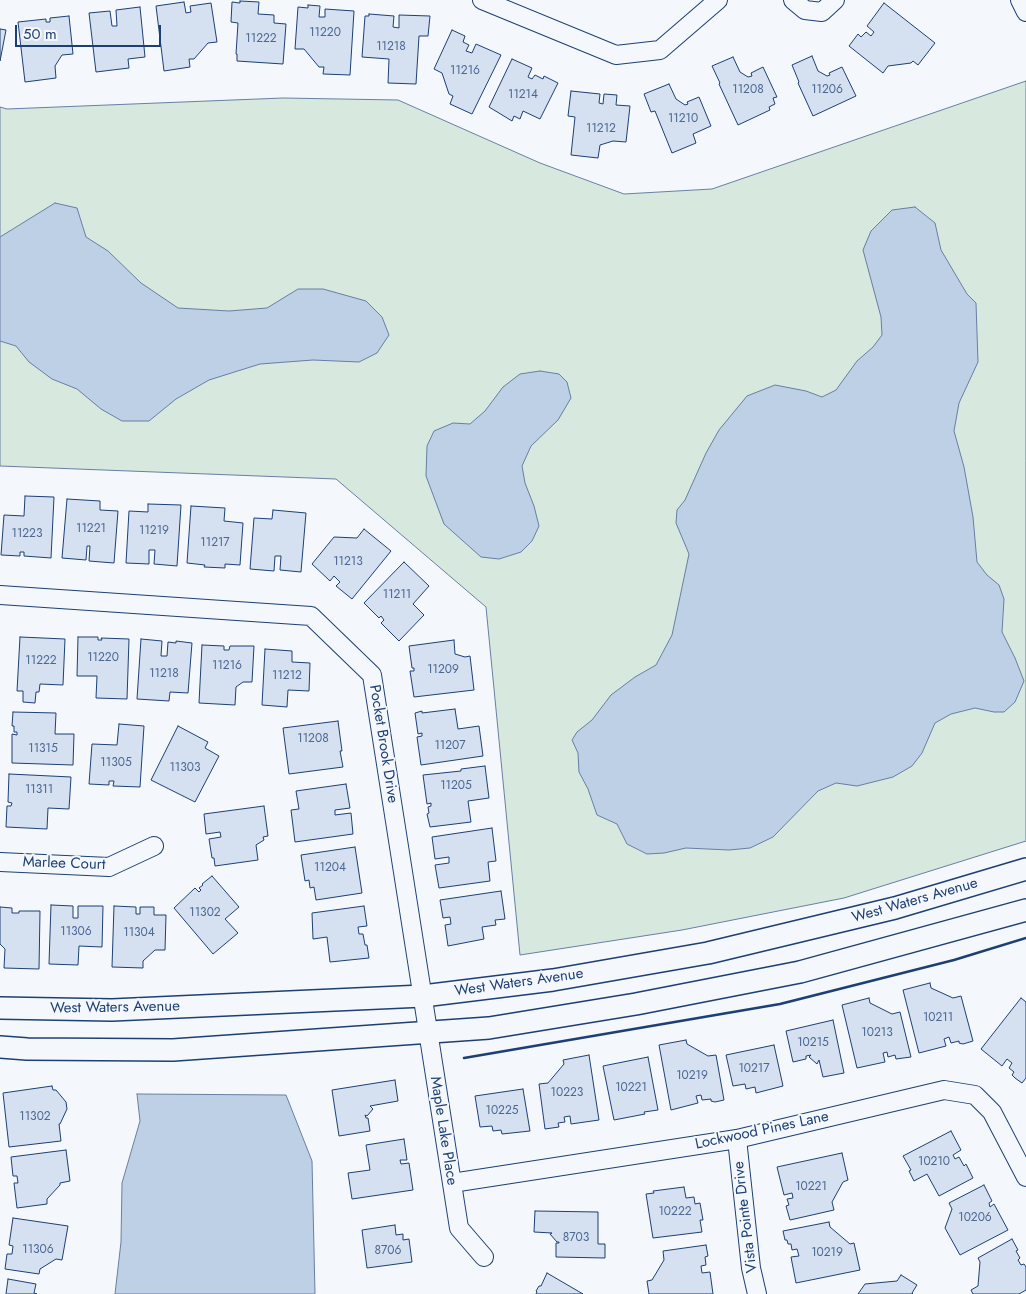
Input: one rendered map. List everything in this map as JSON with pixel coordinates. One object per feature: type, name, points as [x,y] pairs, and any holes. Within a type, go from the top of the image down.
[{"type":"street","points":[[482,0],[616,55],[660,50],[718,0]]},
{"type":"street","points":[[793,0],[805,10],[822,12],[835,0]]},
{"type":"street","points":[[1020,0],[1026,12]]},
{"type":"street","name":"Pocket Brook Drive","points":[[0,595],[311,616],[318,622],[372,674],[423,996]]},
{"type":"street","name":"Marlee Court","points":[[0,862],[110,867],[154,846]]},
{"type":"street","name":"West Waters Avenue","points":[[0,1008],[112,1010],[423,996],[553,980],[708,953],[895,908],[1026,869]]},
{"type":"street","points":[[0,1047],[173,1050],[489,1028],[616,1008],[800,972],[1026,910]]},
{"type":"street","name":"Maple Lake Place","points":[[423,996],[427,1033],[459,1228],[484,1257]]},
{"type":"street","name":"Lockwood Pines Lane","points":[[452,1183],[737,1139],[944,1090],[975,1095],[992,1112],[1026,1177]]},
{"type":"street","name":"Vista Pointe Drive","points":[[737,1139],[751,1268],[757,1294]]},
{"type":"shaded area","points":[[1026,81],[1026,841],[844,898],[682,930],[520,955],[486,607],[336,479],[0,466],[0,107],[7,109],[283,98],[398,100],[540,163],[624,194],[712,189]]},
{"type":"water","points":[[55,203],[77,208],[86,237],[108,251],[141,283],[178,308],[229,311],[267,308],[298,289],[323,289],[366,301],[382,317],[389,335],[377,353],[359,362],[313,360],[260,364],[209,380],[176,399],[149,421],[122,421],[101,409],[77,389],[52,379],[29,362],[16,346],[0,341],[0,237]]},
{"type":"water","points":[[915,207],[935,223],[941,250],[967,294],[976,303],[978,362],[959,403],[954,431],[964,467],[973,517],[977,562],[987,575],[999,585],[1004,599],[1002,632],[1024,681],[1015,702],[1004,712],[975,708],[951,714],[935,723],[922,753],[912,766],[893,777],[857,786],[836,783],[818,791],[773,837],[750,848],[729,850],[686,848],[664,853],[647,854],[627,844],[617,824],[597,815],[588,789],[579,772],[578,753],[572,740],[577,732],[592,720],[611,695],[635,677],[656,665],[672,635],[689,554],[676,523],[677,510],[685,500],[706,453],[719,430],[747,396],[775,385],[806,391],[822,397],[836,390],[857,361],[873,347],[882,335],[881,317],[863,250],[871,231],[892,210]]},
{"type":"water","points":[[540,371],[559,374],[567,382],[571,398],[558,420],[531,446],[522,466],[525,483],[539,526],[532,541],[521,552],[499,559],[481,557],[444,524],[426,476],[427,446],[434,431],[453,423],[470,424],[485,411],[503,387],[520,374]]},
{"type":"water","points":[[137,1094],[286,1095],[312,1161],[315,1294],[115,1294],[121,1242],[122,1183],[140,1121]]},
{"type":"building","points":[[240,1],[259,2],[258,14],[274,15],[274,23],[286,24],[283,64],[237,61],[238,23],[231,22],[232,2],[240,3]]},
{"type":"building","points":[[184,2],[186,13],[191,12],[190,6],[211,3],[217,42],[208,43],[194,59],[189,59],[190,67],[164,71],[156,6]]},
{"type":"building","points":[[884,3],[935,43],[918,65],[913,61],[911,63],[888,66],[883,73],[849,46],[858,34],[861,37],[866,32],[871,36],[874,32],[867,26]]},
{"type":"building","points":[[308,5],[320,6],[319,17],[325,17],[325,9],[354,11],[350,75],[323,74],[324,67],[319,67],[304,49],[295,49],[298,7],[308,8]]},
{"type":"building","points":[[140,7],[145,57],[128,59],[129,68],[96,72],[89,13],[110,11],[112,26],[117,26],[116,10]]},
{"type":"building","points":[[369,14],[394,16],[393,27],[399,28],[399,15],[430,16],[428,36],[419,36],[416,84],[388,83],[389,59],[362,57],[365,16],[369,16]]},
{"type":"building","points":[[69,16],[73,54],[62,55],[55,66],[56,78],[25,82],[18,22],[46,19],[46,22],[50,22],[50,18]]},
{"type":"building","points":[[0,29],[6,30],[0,61]]},
{"type":"building","points":[[452,30],[465,36],[463,42],[469,45],[466,51],[472,53],[476,44],[501,55],[472,114],[450,104],[453,96],[449,94],[442,73],[434,69]]},
{"type":"building","points":[[812,56],[818,71],[827,76],[830,75],[829,73],[842,67],[856,96],[813,116],[792,65]]},
{"type":"building","points":[[733,57],[740,72],[748,77],[752,76],[751,73],[763,67],[777,97],[773,98],[775,104],[769,107],[770,110],[738,125],[712,66]]},
{"type":"building","points":[[512,59],[532,68],[528,77],[532,79],[535,75],[543,79],[544,76],[558,83],[540,119],[523,111],[520,119],[514,116],[512,121],[489,107]]},
{"type":"building","points":[[669,84],[676,99],[685,105],[688,104],[687,102],[699,97],[711,126],[693,134],[696,143],[672,153],[655,111],[651,112],[644,94]]},
{"type":"building","points":[[571,91],[600,94],[599,103],[603,104],[604,94],[617,95],[616,105],[630,106],[626,142],[613,141],[600,145],[598,158],[571,155],[575,117],[568,116]]},
{"type":"building","points":[[25,496],[54,497],[51,558],[24,556],[24,552],[20,552],[20,556],[1,555],[4,515],[24,516]]},
{"type":"building","points":[[67,499],[100,501],[100,510],[118,511],[114,563],[89,561],[90,546],[87,546],[86,560],[62,558]]},
{"type":"building","points":[[148,504],[181,505],[177,566],[154,564],[155,550],[149,550],[149,564],[126,563],[129,511],[148,512]]},
{"type":"building","points":[[191,506],[225,508],[224,521],[243,523],[240,565],[225,564],[225,568],[204,567],[205,565],[187,563]]},
{"type":"building","points":[[273,510],[306,513],[301,572],[280,570],[281,556],[275,556],[274,571],[250,569],[254,518],[272,519]]},
{"type":"building","points":[[364,529],[391,551],[352,599],[336,586],[340,582],[334,576],[330,581],[312,564],[334,537],[357,538]]},
{"type":"building","points":[[404,562],[429,586],[413,604],[424,615],[399,641],[381,623],[384,620],[381,616],[379,618],[364,603]]},
{"type":"building","points":[[20,637],[65,639],[63,685],[40,684],[39,692],[36,692],[35,703],[23,702],[23,691],[17,691]]},
{"type":"building","points":[[78,637],[98,637],[98,640],[102,640],[101,638],[129,639],[127,699],[96,698],[97,676],[77,676]]},
{"type":"building","points":[[141,639],[162,641],[161,656],[167,656],[168,642],[192,643],[188,693],[170,692],[169,701],[137,699]]},
{"type":"building","points":[[454,640],[455,654],[465,657],[470,656],[474,690],[414,697],[410,671],[414,671],[414,668],[412,668],[409,646]]},
{"type":"building","points":[[202,645],[224,646],[224,650],[229,650],[230,646],[254,646],[252,682],[243,682],[236,687],[235,705],[199,703]]},
{"type":"building","points":[[265,649],[292,651],[292,662],[310,663],[309,691],[288,690],[287,707],[262,705]]},
{"type":"building","points":[[455,709],[458,729],[479,726],[483,756],[421,765],[417,737],[422,736],[422,733],[418,734],[415,713]]},
{"type":"building","points":[[13,712],[56,713],[55,734],[74,734],[73,765],[12,763],[12,734],[17,735],[17,732],[14,732],[14,726],[12,726]]},
{"type":"building","points":[[338,721],[343,767],[289,774],[283,728]]},
{"type":"building","points":[[119,724],[144,726],[140,787],[113,786],[114,781],[109,781],[109,785],[89,784],[92,744],[117,745]]},
{"type":"building","points":[[178,726],[208,742],[205,748],[219,756],[195,802],[151,780]]},
{"type":"building","points":[[485,766],[489,798],[468,801],[471,822],[430,827],[427,814],[429,813],[428,807],[431,806],[431,803],[427,804],[423,775],[461,771],[461,769]]},
{"type":"building","points":[[9,774],[71,777],[69,809],[48,808],[47,829],[6,827],[7,806],[11,806],[12,803],[8,802]]},
{"type":"building","points":[[346,784],[350,808],[335,810],[335,815],[351,813],[353,834],[295,842],[291,810],[299,809],[296,791]]},
{"type":"building","points":[[264,806],[268,836],[263,837],[264,840],[256,845],[258,860],[215,866],[209,839],[221,837],[220,832],[206,834],[204,814]]},
{"type":"building","points":[[492,828],[496,861],[488,862],[490,881],[439,888],[435,865],[449,863],[449,857],[435,859],[432,837]]},
{"type":"building","points":[[355,847],[362,893],[316,900],[314,887],[310,888],[309,880],[305,881],[301,855]]},
{"type":"building","points":[[212,876],[239,907],[225,919],[238,933],[213,954],[174,908],[195,888],[199,892],[202,884]]},
{"type":"building","points":[[501,891],[505,919],[495,920],[496,925],[482,927],[484,939],[448,946],[445,925],[451,924],[450,917],[443,918],[440,900]]},
{"type":"building","points":[[51,905],[73,906],[73,918],[78,918],[78,906],[103,906],[102,947],[79,946],[78,965],[49,964]]},
{"type":"building","points":[[114,906],[136,907],[136,914],[140,914],[140,907],[154,907],[154,915],[166,915],[165,950],[155,950],[143,961],[143,968],[112,967]]},
{"type":"building","points":[[364,906],[367,926],[358,927],[359,934],[363,934],[365,945],[367,945],[369,958],[330,962],[327,937],[313,939],[312,913]]},
{"type":"building","points":[[0,907],[12,908],[12,913],[40,911],[39,969],[4,968],[5,949],[0,944]]},
{"type":"building","points":[[930,983],[931,988],[953,998],[961,996],[973,1041],[963,1044],[959,1043],[959,1041],[951,1043],[949,1037],[944,1039],[946,1046],[919,1053],[903,990]]},
{"type":"building","points":[[869,998],[870,1003],[892,1014],[900,1012],[911,1057],[896,1059],[895,1055],[888,1057],[887,1052],[883,1053],[885,1062],[857,1068],[842,1005]]},
{"type":"building","points":[[1021,998],[1026,1002],[1026,1078],[1022,1083],[1012,1075],[1014,1072],[1009,1068],[1012,1063],[1007,1059],[1002,1066],[981,1049]]},
{"type":"building","points":[[833,1020],[844,1073],[823,1077],[819,1060],[817,1064],[809,1057],[811,1055],[806,1056],[806,1059],[793,1062],[786,1031]]},
{"type":"building","points":[[686,1040],[687,1044],[708,1056],[716,1055],[724,1100],[715,1102],[711,1101],[711,1099],[702,1100],[701,1095],[696,1096],[698,1103],[671,1110],[659,1045]]},
{"type":"building","points":[[774,1045],[783,1086],[756,1093],[755,1087],[746,1089],[745,1084],[733,1086],[726,1055]]},
{"type":"building","points":[[589,1055],[599,1120],[571,1124],[570,1116],[564,1117],[565,1122],[558,1123],[559,1127],[545,1129],[539,1084],[548,1083],[564,1064],[563,1060]]},
{"type":"building","points":[[648,1057],[658,1110],[614,1120],[603,1066]]},
{"type":"building","points":[[395,1080],[398,1101],[370,1106],[373,1109],[367,1116],[365,1115],[368,1118],[370,1131],[339,1136],[332,1090]]},
{"type":"building","points":[[52,1086],[53,1090],[56,1090],[66,1102],[67,1109],[59,1124],[61,1141],[9,1147],[3,1093]]},
{"type":"building","points":[[523,1089],[530,1131],[502,1134],[501,1130],[493,1131],[492,1126],[480,1127],[475,1096]]},
{"type":"building","points":[[951,1131],[961,1150],[953,1155],[955,1159],[959,1157],[964,1166],[966,1164],[973,1178],[939,1196],[927,1174],[914,1181],[909,1171],[911,1170],[903,1156]]},
{"type":"building","points":[[404,1139],[407,1160],[400,1160],[401,1164],[409,1163],[413,1190],[352,1199],[348,1173],[370,1170],[366,1145]]},
{"type":"building","points":[[66,1150],[70,1181],[60,1183],[47,1199],[47,1204],[17,1208],[14,1183],[18,1183],[17,1176],[13,1176],[11,1157]]},
{"type":"building","points":[[842,1153],[848,1180],[843,1182],[832,1202],[834,1210],[790,1220],[786,1206],[789,1205],[787,1199],[793,1198],[792,1193],[784,1195],[777,1167]]},
{"type":"building","points":[[984,1185],[992,1201],[989,1203],[990,1207],[994,1204],[1008,1230],[960,1255],[945,1228],[952,1209],[949,1203]]},
{"type":"building","points":[[684,1187],[686,1198],[694,1197],[695,1204],[700,1203],[703,1220],[700,1220],[702,1232],[653,1238],[646,1194],[654,1193],[653,1191]]},
{"type":"building","points":[[535,1211],[598,1212],[598,1244],[605,1244],[605,1258],[556,1257],[556,1243],[559,1242],[550,1234],[552,1233],[534,1232]]},
{"type":"building","points":[[13,1218],[68,1226],[62,1260],[56,1259],[40,1269],[39,1274],[5,1269],[7,1254],[12,1254],[13,1246],[9,1245]]},
{"type":"building","points":[[829,1222],[830,1227],[850,1244],[854,1243],[860,1270],[796,1283],[791,1257],[799,1256],[797,1249],[792,1250],[791,1244],[788,1244],[787,1240],[785,1240],[783,1231]]},
{"type":"building","points":[[395,1225],[396,1235],[403,1234],[403,1240],[409,1239],[412,1262],[367,1268],[362,1230]]},
{"type":"building","points":[[1012,1239],[1018,1250],[1016,1251],[1020,1258],[1018,1260],[1021,1265],[1024,1264],[1026,1267],[1026,1290],[1019,1294],[973,1294],[971,1290],[978,1286],[980,1262],[978,1258]]},
{"type":"building","points":[[706,1245],[708,1256],[705,1257],[706,1265],[701,1266],[702,1273],[710,1272],[713,1294],[649,1294],[647,1281],[652,1280],[664,1260],[663,1251]]},
{"type":"building","points":[[547,1273],[583,1294],[536,1294]]},
{"type":"building","points":[[901,1275],[917,1285],[913,1294],[858,1294],[865,1284],[897,1281]]},
{"type":"building","points":[[8,1279],[36,1284],[34,1293],[37,1294],[6,1294]]},
{"type":"wall","points":[[464,1058],[780,1004],[954,960],[1026,938]]}]
